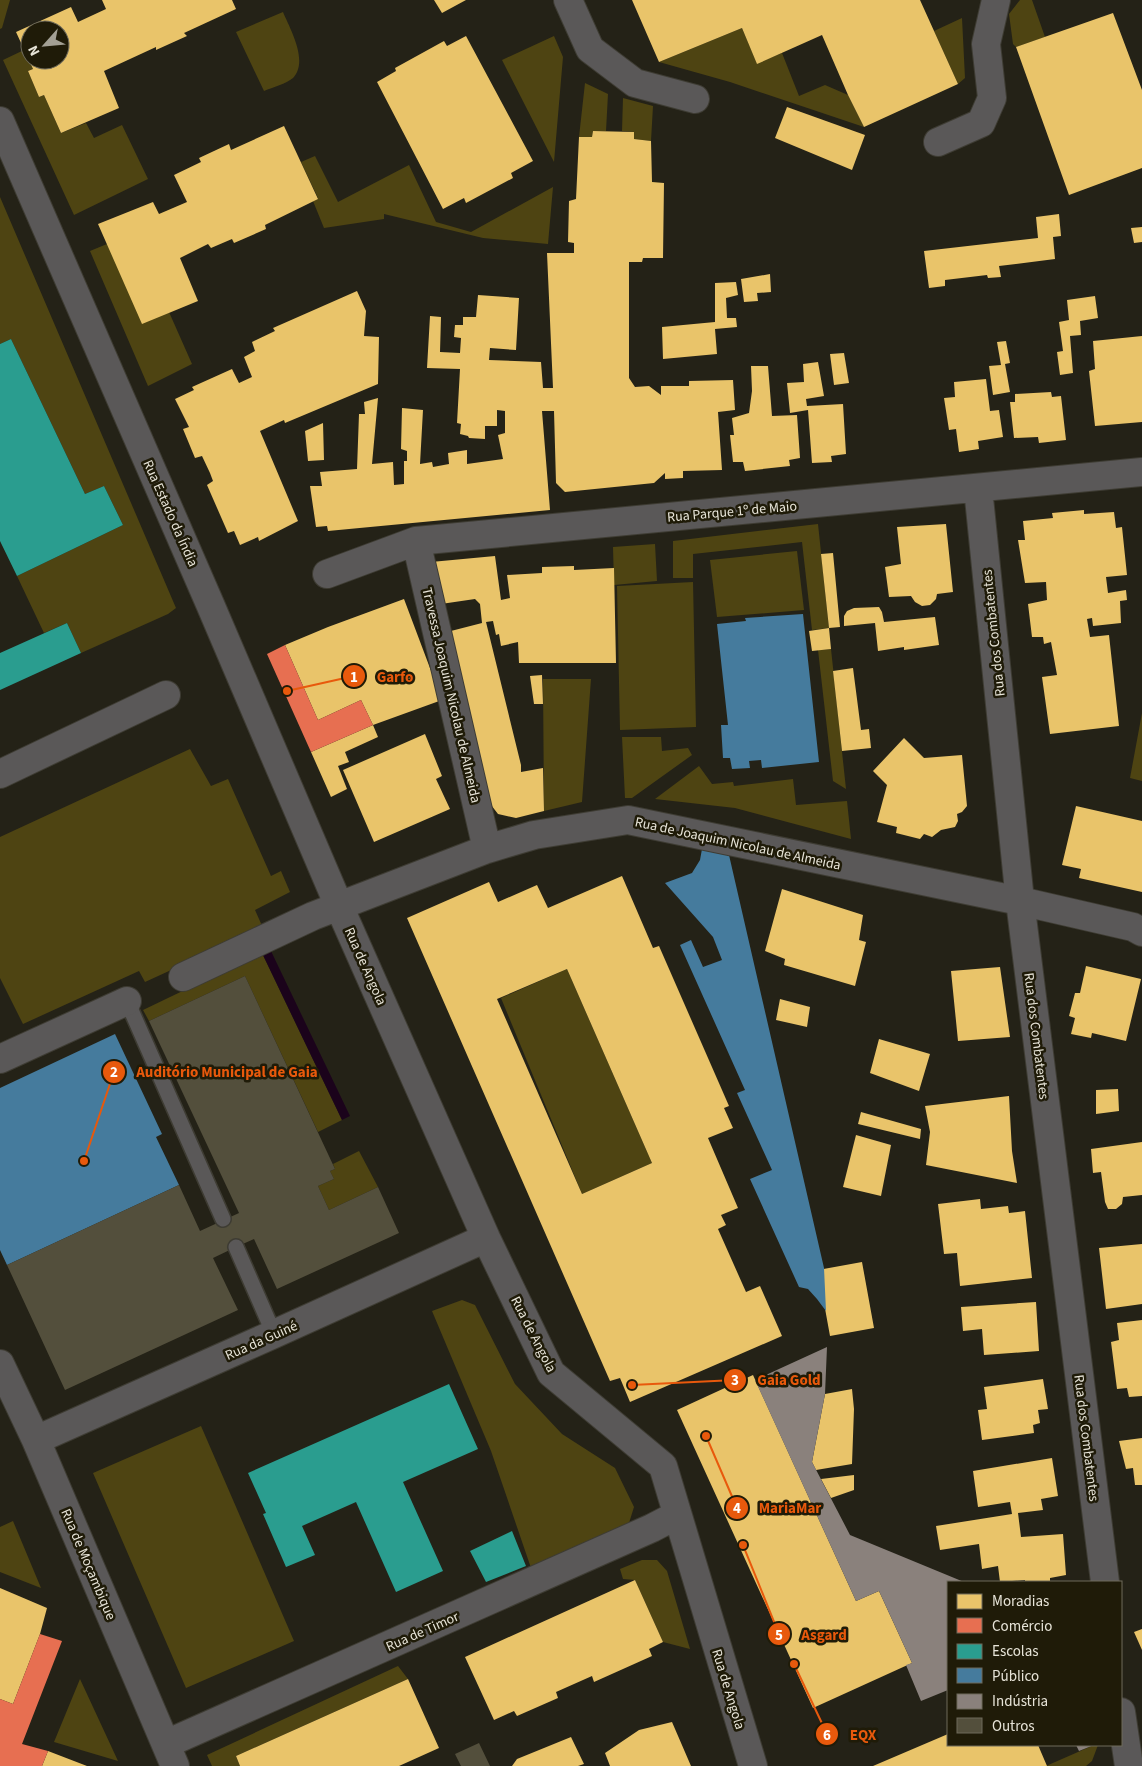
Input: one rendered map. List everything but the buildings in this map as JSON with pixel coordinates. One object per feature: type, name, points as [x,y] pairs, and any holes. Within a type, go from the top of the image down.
[{"type":"street","points":[[568,0],[590,49],[635,83],[695,99]]},
{"type":"street","points":[[938,142],[981,122],[992,98],[986,44],[996,0]]},
{"type":"street","name":"Rua Estado da Índia","points":[[0,121],[339,906]]},
{"type":"street","name":"Rua Parque 1º de Maio","points":[[327,574],[416,541],[1142,472]]},
{"type":"street","name":"Rua dos Combatentes","points":[[978,488],[1020,901],[1105,1581]]},
{"type":"street","name":"Travessa Joaquim Nicolau de Almeida","points":[[416,541],[487,849]]},
{"type":"street","points":[[0,774],[166,695]]},
{"type":"street","name":"Rua de Joaquim Nicolau de Almeida","points":[[183,977],[314,916],[487,849],[534,835],[628,820],[1020,901],[1134,927],[1142,932]]},
{"type":"street","name":"Rua de Angola","points":[[339,906],[486,1238],[552,1372],[663,1466],[753,1766]]},
{"type":"street","points":[[0,1059],[127,1001]]},
{"type":"street","name":"Rua da Guiné","points":[[36,1440],[486,1238]]},
{"type":"street","name":"Rua de Moçambique","points":[[0,1364],[36,1440],[170,1755]]},
{"type":"street","name":"Rua de Timor","points":[[170,1755],[677,1515]]},
{"type":"street","points":[[1122,1719],[1129,1766]]},
{"type":"lane","points":[[127,1001],[223,1219]]},
{"type":"lane","points":[[236,1247],[274,1334]]},
{"type":"shaded area","points":[[0,0],[10,0],[2,28],[0,29]]},
{"type":"shaded area","points":[[1020,0],[1032,0],[1045,37],[1016,47],[1013,44],[1009,14]]},
{"type":"shaded area","points":[[283,12],[297,45],[299,63],[293,78],[264,91],[236,32]]},
{"type":"shaded area","points":[[962,18],[965,78],[958,84],[934,31]]},
{"type":"shaded area","points":[[742,28],[757,63],[782,53],[799,96],[825,85],[848,95],[864,127],[730,82],[659,62]]},
{"type":"shaded area","points":[[554,36],[563,57],[554,162],[502,60]]},
{"type":"shaded area","points":[[20,52],[20,70],[30,70],[28,71],[39,97],[44,95],[61,133],[86,123],[94,138],[122,125],[148,179],[74,215],[3,60]]},
{"type":"shaded area","points":[[585,83],[608,94],[606,131],[593,131],[592,137],[579,137]]},
{"type":"shaded area","points":[[623,98],[653,106],[651,141],[634,139],[634,132],[622,131]]},
{"type":"shaded area","points":[[315,156],[338,202],[409,165],[436,222],[471,232],[553,187],[548,244],[483,238],[384,214],[384,219],[324,228],[313,201],[318,198],[301,162]]},
{"type":"shaded area","points":[[0,197],[176,608],[168,614],[81,653],[67,623],[44,633],[17,576],[123,525],[104,486],[85,494],[11,339],[0,344]]},
{"type":"shaded area","points":[[107,244],[169,312],[192,364],[148,386],[90,251]]},
{"type":"shaded area","points":[[818,524],[829,628],[812,630],[802,542],[693,554],[693,578],[673,578],[673,541]]},
{"type":"shaded area","points":[[655,544],[657,581],[614,585],[613,547]]},
{"type":"shaded area","points":[[797,551],[804,610],[717,617],[710,560]]},
{"type":"shaded area","points":[[693,582],[696,727],[620,730],[617,586]]},
{"type":"shaded area","points":[[831,649],[846,789],[833,781],[818,650]]},
{"type":"shaded area","points":[[543,679],[591,679],[582,802],[544,811]]},
{"type":"shaded area","points":[[1142,713],[1142,781],[1130,778]]},
{"type":"shaded area","points":[[622,737],[661,737],[662,751],[688,748],[692,755],[632,798],[625,798]]},
{"type":"shaded area","points":[[190,749],[211,786],[228,779],[271,876],[281,871],[290,892],[255,910],[263,928],[145,982],[139,971],[23,1024],[0,978],[0,837]]},
{"type":"shaded area","points":[[699,766],[712,784],[733,782],[734,786],[793,779],[796,805],[847,801],[851,839],[735,808],[655,799]]},
{"type":"shaded area","points":[[270,949],[350,1116],[342,1120],[262,953]]},
{"type":"shaded area","points":[[262,953],[342,1120],[318,1132],[245,976],[149,1021],[143,1010]]},
{"type":"shaded area","points":[[567,969],[652,1163],[582,1194],[501,998]]},
{"type":"shaded area","points":[[359,1151],[378,1187],[329,1210],[318,1186],[334,1179],[330,1171],[335,1169],[333,1164]]},
{"type":"shaded area","points":[[462,1300],[475,1305],[515,1384],[562,1434],[615,1468],[634,1507],[629,1523],[531,1568],[491,1451],[432,1311]]},
{"type":"shaded area","points":[[201,1426],[294,1641],[186,1688],[93,1473]]},
{"type":"shaded area","points":[[13,1521],[41,1588],[0,1572],[0,1527]]},
{"type":"shaded area","points":[[642,1560],[657,1560],[667,1571],[690,1649],[663,1642],[635,1580],[623,1579],[620,1569]]},
{"type":"shaded area","points":[[398,1666],[408,1679],[236,1756],[240,1766],[212,1766],[207,1755]]},
{"type":"shaded area","points":[[80,1679],[118,1761],[54,1742]]},
{"type":"shaded area","points":[[1092,1746],[1098,1746],[1092,1761],[1086,1766],[1046,1766]]},
{"type":"place","name":"Garfo","points":[[287,691]]},
{"type":"place","name":"Auditório Municipal de Gaia","points":[[84,1161]]},
{"type":"place","name":"Gaia Gold","points":[[632,1385]]},
{"type":"place","name":"MariaMar","points":[[706,1436]]},
{"type":"place","name":"Asgard","points":[[743,1545]]},
{"type":"place","name":"EQX","points":[[794,1664]]}]
